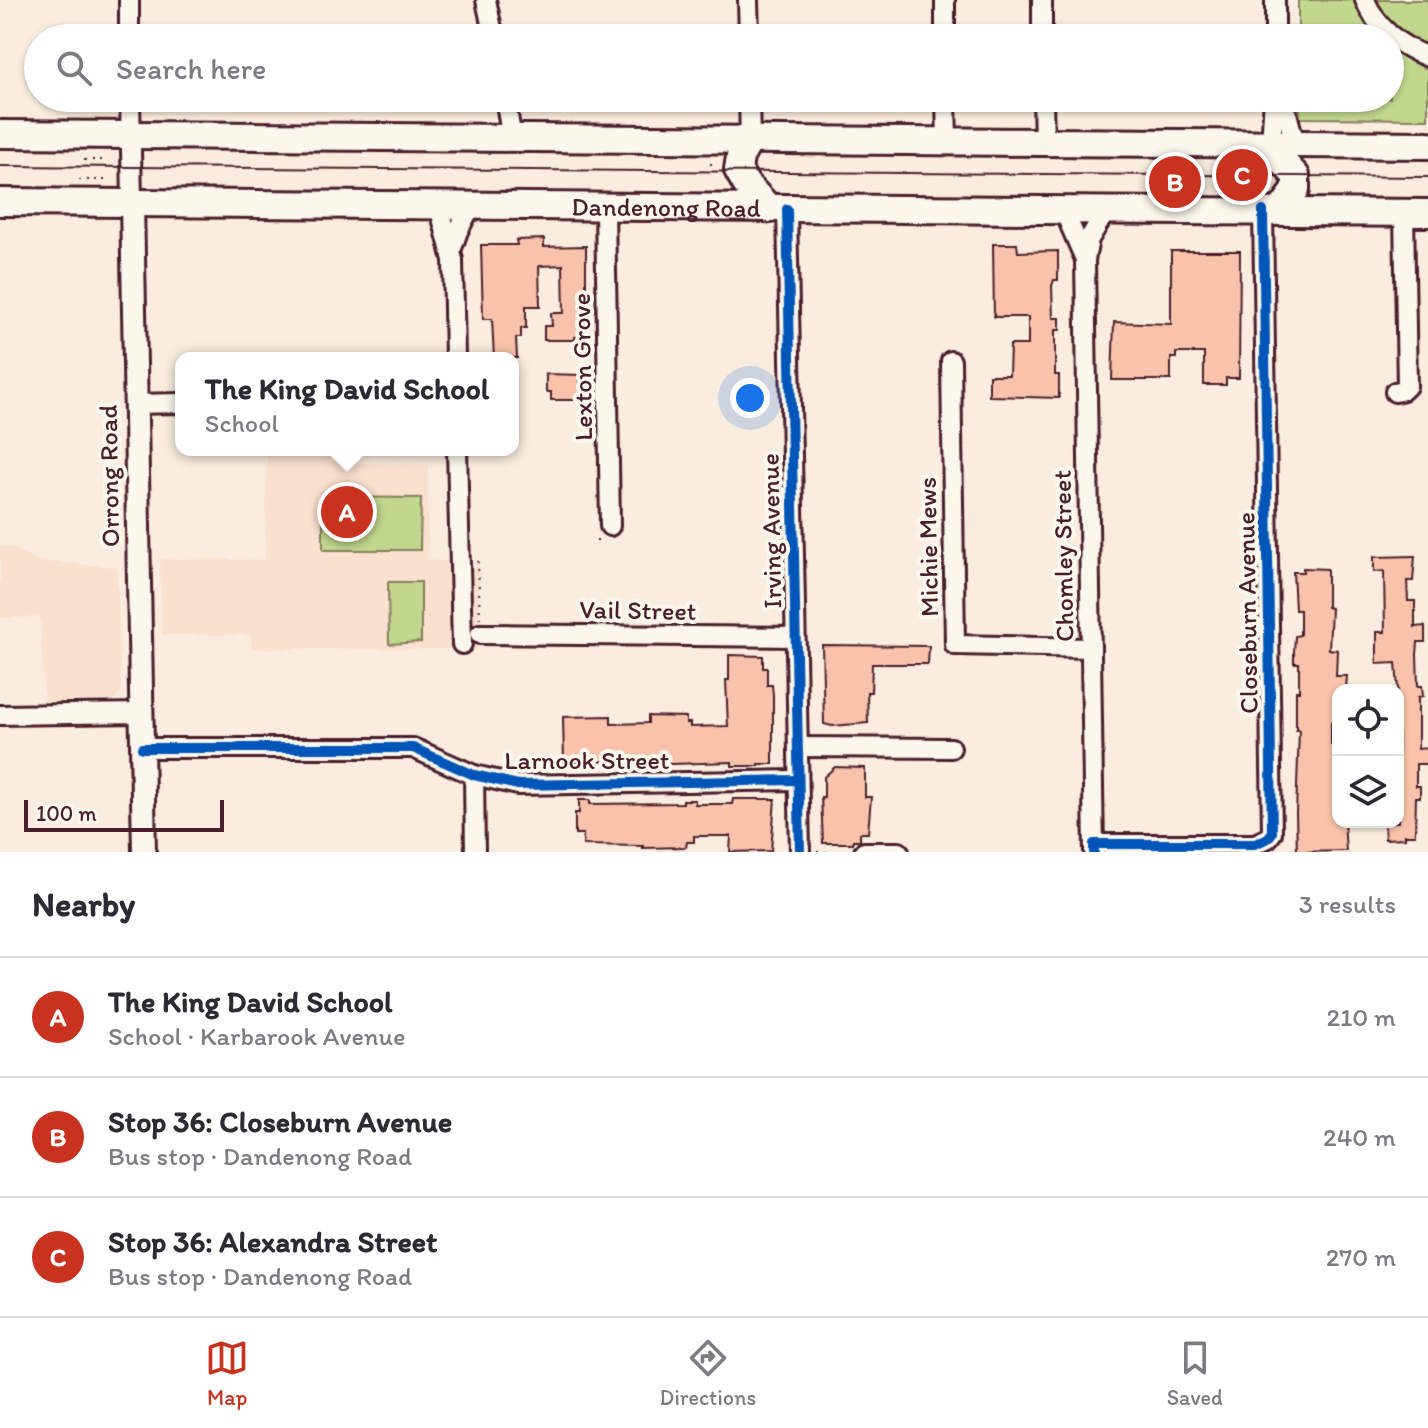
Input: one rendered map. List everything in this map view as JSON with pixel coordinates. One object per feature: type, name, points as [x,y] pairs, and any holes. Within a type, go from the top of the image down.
[{"type":"highway","points":[[0,134],[1044,142],[1274,150],[1428,145]]},
{"type":"highway","points":[[750,140],[738,163],[738,170],[746,184],[778,209]]},
{"type":"highway","points":[[1269,203],[1296,190],[1296,176],[1274,150]]},
{"type":"highway","name":"Dandenong Road","points":[[0,202],[1064,211],[1269,203],[1416,213]]},
{"type":"main road","name":"Orrong Road","points":[[132,202],[144,852]]},
{"type":"street","points":[[129,0],[129,24]]},
{"type":"street","points":[[486,0],[491,24]]},
{"type":"street","points":[[748,0],[749,24]]},
{"type":"street","points":[[945,0],[945,24]]},
{"type":"street","points":[[1042,0],[1042,24]]},
{"type":"street","points":[[1275,0],[1275,24]]},
{"type":"street","points":[[1365,0],[1380,24]]},
{"type":"street","points":[[1404,44],[1428,57]]},
{"type":"street","name":"Orrong Road","points":[[130,112],[132,202]]},
{"type":"street","points":[[507,112],[512,139]]},
{"type":"street","points":[[749,112],[750,140]]},
{"type":"street","points":[[946,112],[947,142]]},
{"type":"street","points":[[1043,112],[1044,142]]},
{"type":"street","points":[[1274,112],[1274,150]]},
{"type":"street","points":[[1274,150],[1281,112]]},
{"type":"street","name":"Closeburn Avenue","points":[[1094,848],[1249,844],[1265,841],[1272,833],[1269,203]]},
{"type":"street","points":[[439,206],[451,251],[455,352]]},
{"type":"street","points":[[451,251],[471,206]]},
{"type":"street","name":"Lexton Grove","points":[[604,532],[605,207]]},
{"type":"street","name":"Irving Avenue","points":[[778,209],[800,844]]},
{"type":"street","name":"Chomley Street","points":[[1064,211],[1085,260]]},
{"type":"street","name":"Chomley Street","points":[[1094,848],[1085,260],[1089,239],[1106,211]]},
{"type":"street","points":[[1395,392],[1407,386],[1416,213]]},
{"type":"street","name":"Michie Mews","points":[[951,361],[955,645],[1091,648]]},
{"type":"street","points":[[135,404],[175,403]]},
{"type":"street","points":[[458,456],[469,562],[462,644]]},
{"type":"street","name":"Vail Street","points":[[480,634],[795,637]]},
{"type":"street","points":[[0,715],[141,713]]},
{"type":"street","points":[[798,747],[951,748]]},
{"type":"street","name":"Larnook Street","points":[[142,748],[413,748],[474,775],[518,785],[798,780]]},
{"type":"street","points":[[474,775],[475,852]]},
{"type":"street","points":[[864,852],[899,852]]},
{"type":"path","points":[[1242,169],[1274,150]]},
{"type":"path","points":[[84,160],[104,162],[104,153]]},
{"type":"path","points":[[714,153],[713,164],[724,164]]},
{"type":"path","points":[[79,180],[106,178],[106,186]]},
{"type":"path","points":[[1228,188],[1269,203]]},
{"type":"path","points":[[597,545],[604,532]]},
{"type":"path","points":[[469,562],[480,634]]},
{"type":"path","points":[[800,844],[816,852],[864,852]]},
{"type":"shaded area","points":[[267,456],[325,456],[339,462],[428,465],[428,560],[479,563],[479,649],[252,649],[251,635],[162,635],[160,559],[265,560]]},
{"type":"shaded area","points":[[0,546],[13,547],[35,561],[117,567],[121,693],[114,700],[44,701],[40,617],[0,618]]},
{"type":"green space","points":[[1298,0],[1428,0],[1428,119],[1300,118],[1300,112],[1404,112],[1404,24],[1298,24]]},
{"type":"green space","points":[[323,497],[421,498],[420,550],[323,550]]},
{"type":"green space","points":[[388,582],[421,582],[421,642],[389,644]]},
{"type":"building","points":[[544,239],[544,247],[586,246],[586,305],[581,306],[582,336],[575,337],[575,340],[544,340],[544,326],[552,326],[551,313],[564,313],[563,265],[539,266],[540,306],[526,306],[526,328],[521,328],[521,338],[516,338],[517,352],[494,352],[492,319],[483,319],[481,245],[517,245],[516,240]]},
{"type":"building","points":[[993,244],[1017,244],[1018,252],[1058,251],[1058,280],[1054,280],[1052,286],[1053,318],[1060,318],[1060,330],[1055,330],[1055,375],[1059,375],[1059,398],[989,396],[989,375],[1009,375],[1010,345],[1028,345],[1028,317],[994,317]]},
{"type":"building","points":[[1171,251],[1240,251],[1239,378],[1226,378],[1226,385],[1204,385],[1204,353],[1176,353],[1176,358],[1171,358],[1171,380],[1112,380],[1114,322],[1171,324]]},
{"type":"building","points":[[546,374],[580,375],[580,385],[584,385],[583,400],[551,400],[551,392],[546,392]]},
{"type":"building","points":[[1415,556],[1413,581],[1407,581],[1408,601],[1415,601],[1415,627],[1425,626],[1425,642],[1418,642],[1417,655],[1418,686],[1422,686],[1423,696],[1418,697],[1418,749],[1428,748],[1428,764],[1416,764],[1416,786],[1420,786],[1420,797],[1416,797],[1415,835],[1405,835],[1405,838],[1385,839],[1384,828],[1404,828],[1404,684],[1398,684],[1396,663],[1377,664],[1377,632],[1385,632],[1384,571],[1374,572],[1374,557]]},
{"type":"building","points":[[1303,568],[1327,569],[1327,607],[1331,608],[1329,649],[1337,650],[1336,676],[1347,676],[1346,684],[1332,684],[1331,722],[1332,828],[1344,828],[1346,851],[1297,852],[1299,730],[1296,730],[1296,691],[1299,691],[1299,663],[1294,663],[1294,652],[1295,636],[1300,635],[1300,610],[1295,610],[1293,572],[1303,572]]},
{"type":"building","points":[[822,645],[929,646],[928,664],[872,664],[871,692],[867,692],[868,723],[832,726],[824,724]]},
{"type":"building","points":[[729,655],[763,656],[767,685],[772,685],[773,695],[773,764],[564,762],[563,717],[611,716],[611,724],[648,723],[648,716],[686,717],[690,727],[728,726],[726,680],[729,680]]},
{"type":"building","points":[[835,767],[865,768],[865,797],[871,797],[868,833],[860,833],[860,840],[853,840],[853,843],[823,843],[821,797],[824,797],[824,777]]},
{"type":"building","points":[[733,799],[775,799],[771,851],[730,852],[731,836],[694,836],[694,842],[687,842],[686,847],[643,848],[583,845],[583,834],[575,834],[575,813],[579,813],[579,800],[590,800],[590,804],[683,803],[683,800],[695,800],[695,804],[732,804]]},
{"type":"tram line","points":[[0,166],[1428,177]]},
{"type":"cycle path","points":[[787,209],[800,852]]},
{"type":"cycle path","points":[[1094,852],[1094,844],[1255,844],[1272,833],[1263,211]]},
{"type":"cycle path","points":[[142,748],[413,748],[474,775],[518,785],[798,780]]},
{"type":"place","name":"Stop 36: Alexandra Street","points":[[1242,175]]},
{"type":"place","name":"Stop 36: Closeburn Avenue","points":[[1175,182]]},
{"type":"place","name":"The King David School","points":[[347,512]]}]
